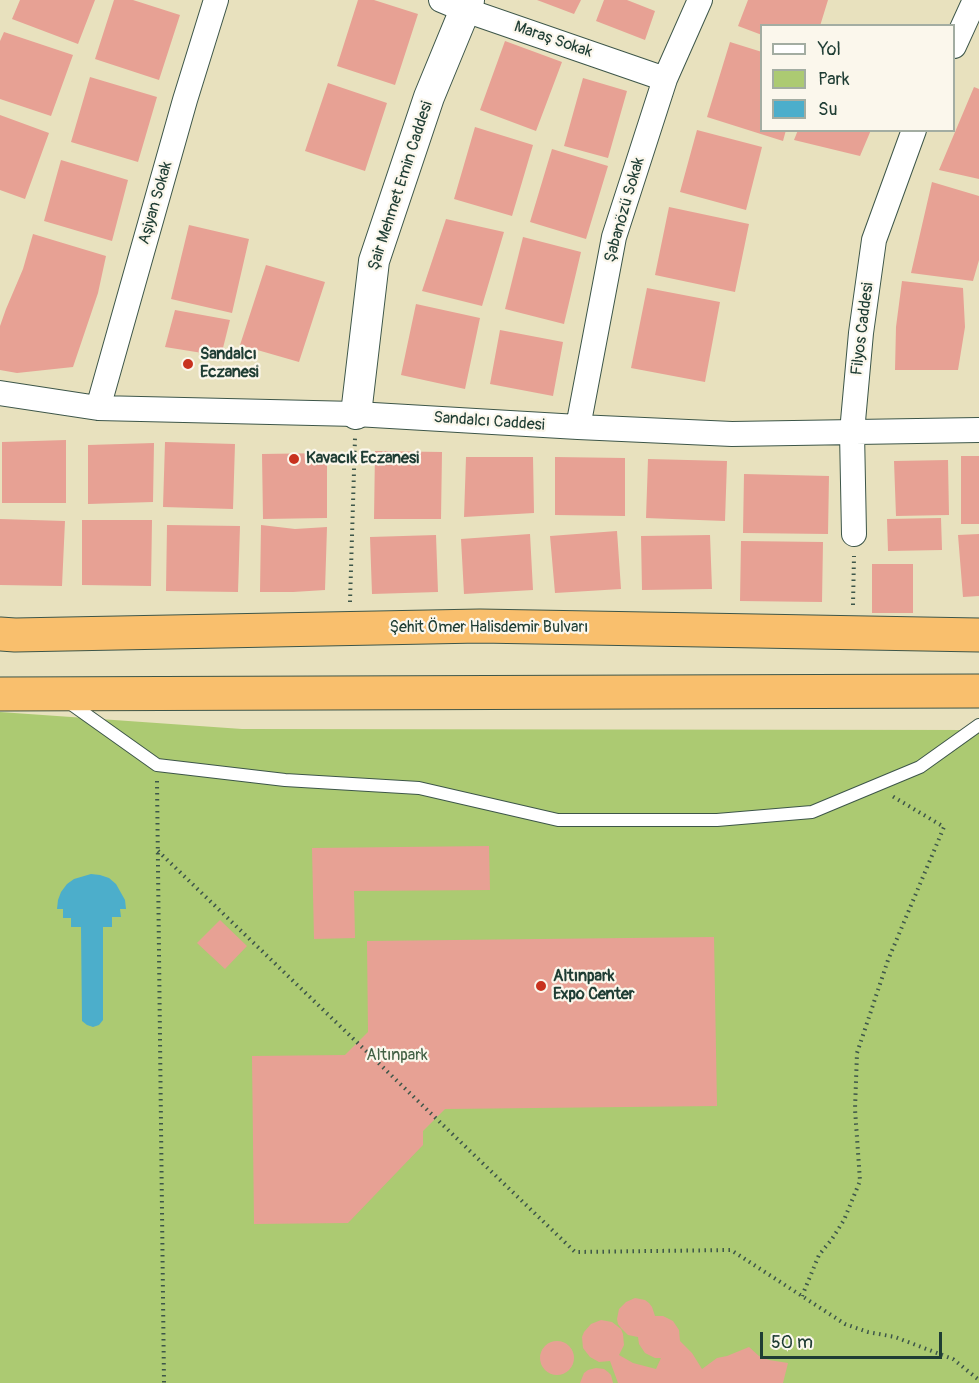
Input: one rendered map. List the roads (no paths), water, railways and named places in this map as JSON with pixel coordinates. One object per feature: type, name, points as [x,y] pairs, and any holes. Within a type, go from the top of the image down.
[{"type":"highway","name":"Şehit Ömer Halisdemir Bulvarı","points":[[0,634],[480,626],[979,634]]},
{"type":"highway","points":[[0,694],[979,691]]},
{"type":"street","name":"Aşiyan Sokak","points":[[98,408],[185,100],[216,0]]},
{"type":"street","name":"Şabanözü Sokak","points":[[578,427],[614,237],[665,79],[700,0]]},
{"type":"street","points":[[955,44],[975,0]]},
{"type":"street","name":"Maraş Sokak","points":[[458,3],[665,79]]},
{"type":"street","name":"Şair Mehmet Emin Caddesi","points":[[356,414],[374,261],[458,3]]},
{"type":"street","name":"Filyos Caddesi","points":[[854,534],[852,432],[861,333],[874,240],[913,132]]},
{"type":"street","name":"Sandalcı Caddesi","points":[[0,393],[98,408],[356,414],[732,434],[979,430]]},
{"type":"lane","points":[[56,693],[157,765],[285,780],[419,788],[558,820],[717,820],[812,812],[920,767],[979,725]]},
{"type":"water","points":[[91,874],[109,878],[116,884],[125,900],[126,909],[120,909],[121,917],[112,917],[112,927],[103,927],[103,1020],[99,1025],[93,1027],[82,1021],[81,927],[71,927],[71,918],[63,918],[63,909],[57,909],[61,892],[67,884],[74,879]]},
{"type":"place","name":"Sandalcı Eczanesi","points":[[188,364]]},
{"type":"place","name":"Kavacık Eczanesi","points":[[294,459]]},
{"type":"place","name":"Altınpark Expo Center","points":[[541,986]]},
{"type":"park label","name":"Altınpark","points":[[397,1056]]}]
